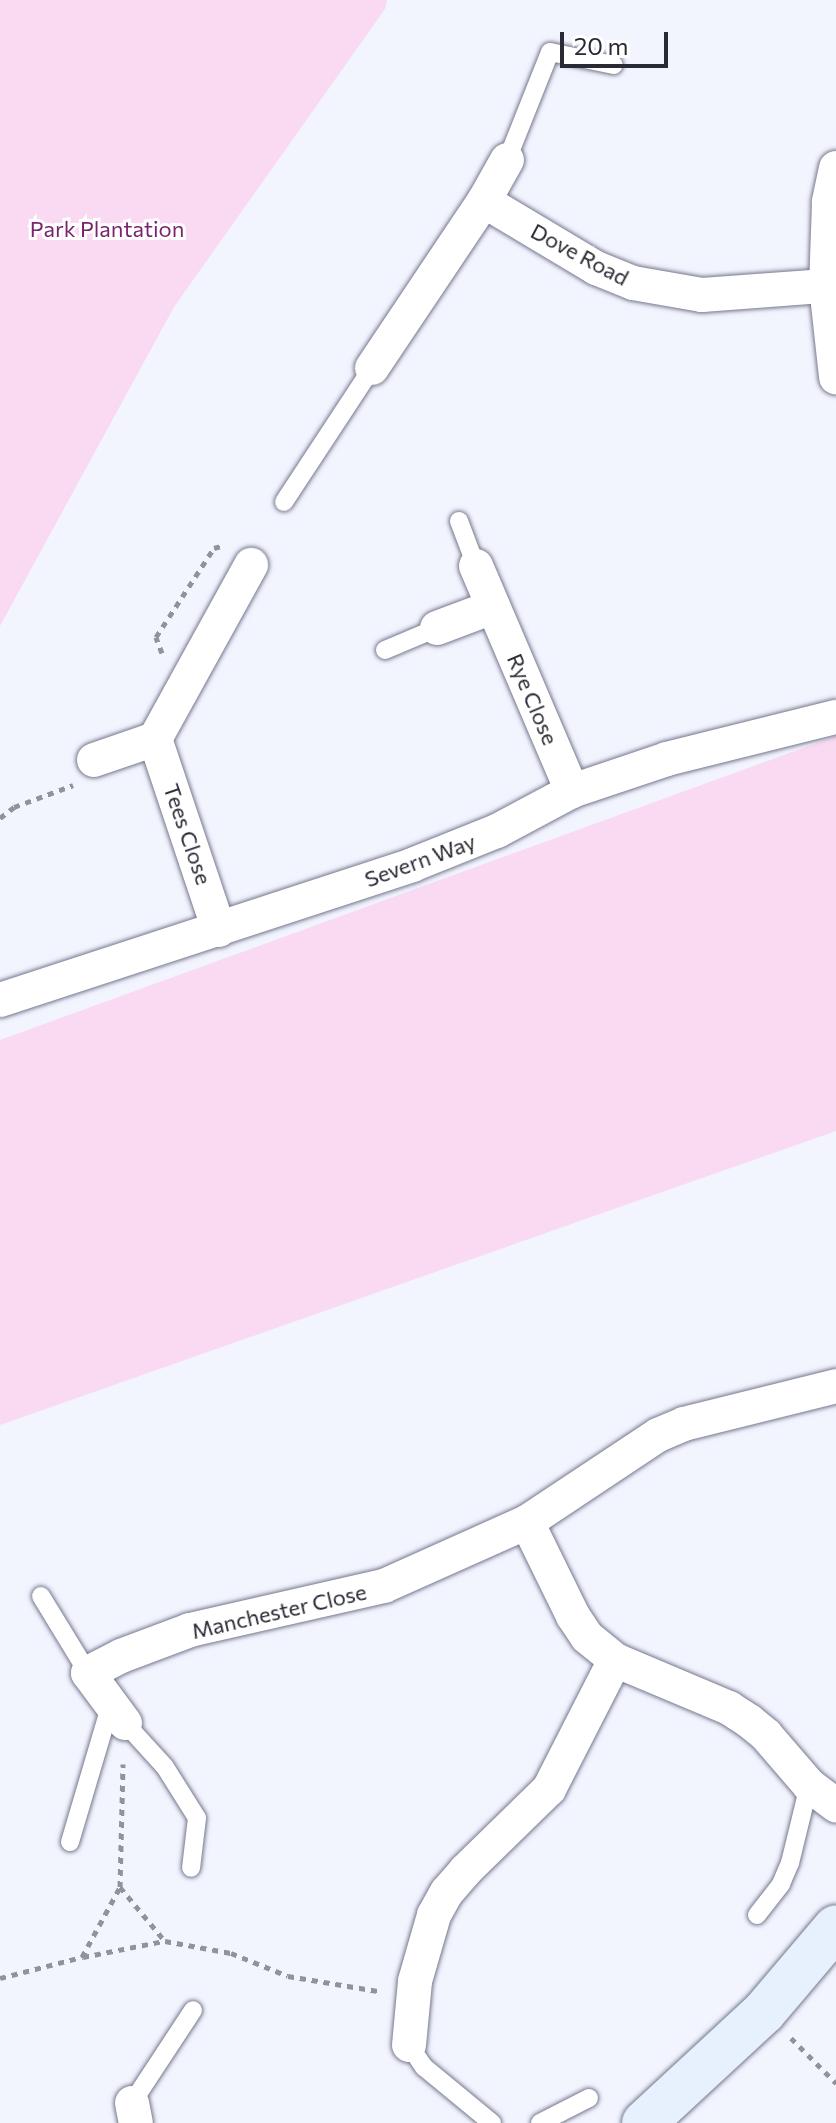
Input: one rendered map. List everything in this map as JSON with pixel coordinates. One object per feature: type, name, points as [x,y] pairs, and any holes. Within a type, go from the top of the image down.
[{"type":"street","points":[[372,368],[484,201],[507,160]]},
{"type":"street","points":[[836,168],[826,286],[836,377]]},
{"type":"street","name":"Dove Road","points":[[484,201],[596,268],[633,283],[702,295],[826,286]]},
{"type":"street","points":[[94,760],[155,739],[251,565]]},
{"type":"street","name":"Rye Close","points":[[476,566],[572,791]]},
{"type":"street","points":[[437,628],[493,607]]},
{"type":"street","name":"Severn Way","points":[[0,1000],[459,848],[572,791],[667,759],[836,717]]},
{"type":"street","name":"Tees Close","points":[[155,739],[219,930]]},
{"type":"street","name":"Manchester Close","points":[[88,1673],[121,1656],[190,1630],[384,1586],[527,1522],[658,1435],[684,1424],[836,1386]]},
{"type":"street","points":[[527,1522],[573,1616],[587,1637],[615,1660],[729,1708],[749,1721],[823,1795]]},
{"type":"street","points":[[409,2045],[415,1981],[434,1915],[447,1892],[549,1789],[615,1660]]},
{"type":"street","points":[[88,1673],[118,1714]]},
{"type":"street","points":[[644,2123],[764,2012],[836,1927]]},
{"type":"lane","points":[[507,160],[550,52],[614,65]]},
{"type":"lane","points":[[284,502],[372,368]]},
{"type":"lane","points":[[459,521],[476,566]]},
{"type":"lane","points":[[385,650],[437,628]]},
{"type":"lane","points":[[41,1596],[88,1673]]},
{"type":"lane","points":[[70,1842],[118,1714],[165,1767],[197,1818],[191,1868]]},
{"type":"lane","points":[[757,1915],[781,1884],[823,1795]]},
{"type":"lane","points":[[134,2113],[193,2010]]},
{"type":"lane","points":[[409,2045],[424,2067],[492,2123]]},
{"type":"lane","points":[[540,2123],[589,2098]]},
{"type":"path","points":[[0,818],[14,807],[71,787],[94,760]]},
{"type":"path","points":[[82,1957],[120,1887],[118,1714]]},
{"type":"path","points":[[120,1887],[165,1941]]},
{"type":"path","points":[[0,1978],[82,1957],[165,1941],[231,1953],[288,1976],[373,1993],[415,1981]]},
{"type":"path","points":[[764,2012],[836,2083]]},
{"type":"green space","name":"Park Plantation","points":[[0,0],[387,0],[385,9],[174,307],[0,626]]},
{"type":"green space","points":[[836,736],[836,1131],[0,1425],[0,1040]]}]
